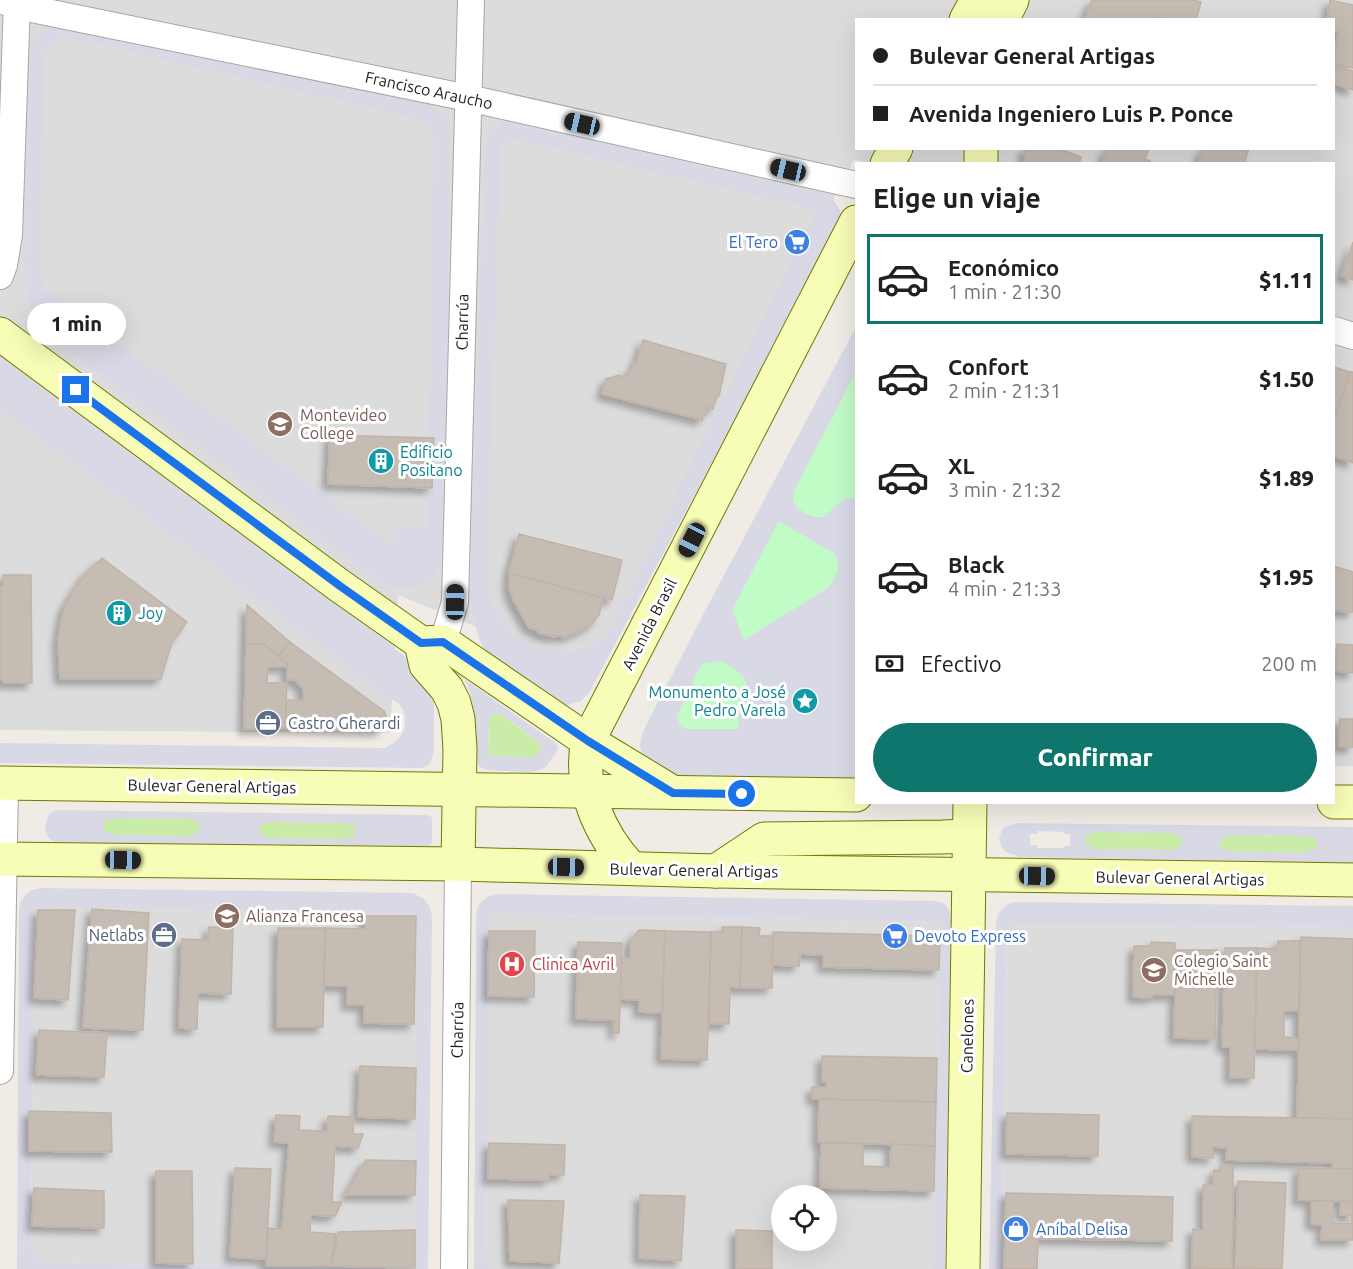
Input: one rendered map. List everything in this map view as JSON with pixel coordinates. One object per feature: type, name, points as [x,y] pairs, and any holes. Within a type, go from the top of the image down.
[{"type":"main road","points":[[967,18],[977,0]]},
{"type":"main road","points":[[1003,18],[1012,0]]},
{"type":"main road","name":"Avenida Brasil","points":[[631,868],[618,855],[596,813],[585,771],[588,741],[855,224]]},
{"type":"main road","points":[[0,334],[340,586],[673,793]]},
{"type":"main road","name":"Charrúa","points":[[432,642],[426,665],[447,689],[458,719],[460,749],[458,864]]},
{"type":"main road","name":"Bulevar General Artigas","points":[[2,783],[855,795]]},
{"type":"main road","points":[[1335,802],[1353,802]]},
{"type":"main road","name":"Canelones","points":[[963,1269],[970,804]]},
{"type":"main road","points":[[716,871],[764,839],[969,836]]},
{"type":"main road","name":"Bulevar General Artigas","points":[[2,859],[458,864],[716,871],[1353,880]]},
{"type":"street","name":"Charrúa","points":[[432,642],[455,602],[471,0]]},
{"type":"street","name":"Francisco Araucho","points":[[12,2],[468,98],[855,185]]},
{"type":"street","points":[[0,276],[9,235],[12,2]]},
{"type":"street","points":[[1335,330],[1353,336]]},
{"type":"street","points":[[0,1071],[2,783]]},
{"type":"street","name":"Charrúa","points":[[454,1269],[458,864]]},
{"type":"shaded area","points":[[0,0],[1353,0],[1353,766],[1335,766],[1335,162],[865,162],[854,159],[602,649],[545,655],[398,595],[390,733],[0,730]]},
{"type":"shaded area","points":[[51,27],[403,95],[434,106],[446,117],[450,126],[445,536],[442,561],[433,576],[422,585],[409,590],[381,582],[63,348],[48,334],[38,320],[26,288],[25,261],[30,51],[37,36]],"holes":[[[62,36],[422,120],[434,135],[427,528],[398,527],[397,539],[390,544],[47,290],[45,277],[39,272],[45,51]]]},
{"type":"shaded area","points":[[507,121],[514,122],[825,194],[836,203],[841,217],[589,693],[581,701],[561,707],[484,650],[477,633],[470,598],[485,144],[488,135],[497,126]],"holes":[[[510,138],[817,210],[607,633],[591,645],[574,651],[540,650],[523,641],[512,633],[501,620],[488,597],[487,556],[501,145]]]},
{"type":"shaded area","points":[[855,329],[855,374],[794,491],[793,497],[798,508],[806,514],[817,517],[824,517],[843,499],[855,498],[855,779],[663,775],[643,757],[640,746],[642,734]],"holes":[[[779,521],[835,554],[838,561],[837,571],[828,588],[744,640],[733,612],[734,606]],[[721,661],[745,678],[747,688],[740,688],[738,729],[685,729],[680,725],[677,716],[699,669],[703,664]]]},
{"type":"shaded area","points":[[0,358],[414,665],[431,693],[434,705],[434,751],[430,763],[420,768],[0,763],[0,743],[385,748],[401,736],[405,726],[405,716],[399,704],[0,409]]},
{"type":"shaded area","points":[[436,657],[557,744],[558,749],[546,767],[528,772],[488,770],[480,767],[475,760],[474,714],[466,681]],"holes":[[[500,713],[542,747],[537,755],[532,758],[488,755],[489,719],[494,714]]]},
{"type":"shaded area","points":[[57,810],[425,815],[432,818],[432,840],[431,845],[428,846],[56,843],[46,833],[45,826],[49,814]],"holes":[[[112,818],[193,819],[193,822],[199,822],[199,833],[193,833],[193,836],[112,835],[111,832],[104,832],[104,821],[112,820]],[[268,822],[348,823],[355,825],[355,837],[348,837],[348,839],[267,838],[267,836],[260,835],[260,824]]]},
{"type":"shaded area","points":[[1016,823],[1353,827],[1353,863],[1019,857],[1004,851],[999,839],[1003,828]],"holes":[[[1037,831],[1070,834],[1070,846],[1037,848],[1037,845],[1030,845],[1030,834],[1037,834]],[[1094,832],[1174,833],[1175,836],[1181,836],[1181,847],[1174,850],[1094,849],[1093,846],[1086,846],[1086,835],[1093,835]],[[1229,835],[1309,836],[1309,838],[1316,838],[1316,849],[1309,850],[1309,853],[1228,851],[1228,849],[1220,848],[1221,837]]]},
{"type":"shaded area","points":[[41,888],[413,893],[424,899],[430,907],[432,916],[428,1269],[415,1269],[17,1269],[19,911],[20,903],[32,890]],"holes":[[[34,907],[417,914],[415,1269],[43,1263],[31,1251]]]},
{"type":"shaded area","points":[[498,894],[937,901],[945,904],[951,917],[945,1269],[933,1269],[940,929],[933,922],[489,914],[486,1265],[491,1269],[474,1269],[476,918],[477,909],[482,901]]},
{"type":"shaded area","points":[[1014,902],[1353,906],[1353,928],[1015,924],[1007,932],[1002,1269],[989,1269],[996,922],[1002,909]]},
{"type":"shaded area","points":[[34,907],[418,914],[415,1269],[43,1263],[31,1251]]},
{"type":"shaded area","points":[[488,914],[932,922],[940,929],[933,1269],[491,1269],[486,1265]]},
{"type":"shaded area","points":[[1015,924],[1353,928],[1353,1269],[1002,1269],[1007,932]]},
{"type":"green space","points":[[855,329],[855,779],[642,754],[642,739],[650,716]]},
{"type":"green space","points":[[499,713],[541,744],[538,754],[532,758],[488,755],[489,719]]},
{"type":"green space","points":[[112,818],[193,819],[199,822],[199,834],[193,836],[111,835],[104,832],[104,820]]},
{"type":"green space","points":[[260,823],[349,823],[355,825],[355,837],[349,839],[267,838],[260,835]]},
{"type":"green space","points":[[1093,832],[1175,833],[1181,836],[1181,848],[1174,850],[1093,849],[1086,846],[1086,834]]},
{"type":"green space","points":[[1228,835],[1310,836],[1316,838],[1316,850],[1309,853],[1228,851],[1220,848],[1221,837]]},
{"type":"building","points":[[1092,0],[1194,0],[1201,2],[1197,18],[1085,18]]},
{"type":"building","points":[[1330,0],[1353,5],[1353,68],[1335,64],[1338,32],[1335,30],[1335,18],[1327,18]]},
{"type":"building","points":[[1335,66],[1353,71],[1353,90],[1335,84]]},
{"type":"building","points":[[1024,150],[1063,150],[1081,157],[1080,162],[1024,162]]},
{"type":"building","points":[[1106,150],[1148,150],[1145,159],[1150,161],[1150,162],[1103,162]]},
{"type":"building","points":[[1202,150],[1248,150],[1245,162],[1199,162]]},
{"type":"building","points":[[1353,242],[1353,280],[1341,276]]},
{"type":"building","points":[[643,340],[726,364],[719,396],[717,396],[713,409],[708,407],[706,415],[703,414],[702,420],[602,394],[606,379],[619,375],[626,378],[629,370],[632,371]]},
{"type":"building","points":[[1335,367],[1350,372],[1335,416]]},
{"type":"building","points":[[1350,372],[1353,372],[1353,463],[1335,456],[1335,416]]},
{"type":"building","name":"Edificio Positano","points":[[330,435],[434,438],[432,488],[328,484]]},
{"type":"building","points":[[519,534],[622,560],[612,600],[509,573]]},
{"type":"building","name":"Joy","points":[[102,558],[187,622],[172,642],[161,679],[60,679],[58,641],[65,605],[84,575]]},
{"type":"building","points":[[1335,566],[1353,572],[1353,612],[1335,611]]},
{"type":"building","points":[[509,573],[603,598],[599,615],[592,624],[565,637],[538,633],[537,630],[529,628],[513,600],[509,588]]},
{"type":"building","points":[[3,575],[31,575],[32,683],[4,683],[0,680],[0,586],[3,586]]},
{"type":"building","points":[[247,605],[290,642],[278,657],[264,644],[246,644]]},
{"type":"building","points":[[290,642],[384,711],[387,718],[382,729],[377,731],[285,728],[286,700],[303,700],[303,689],[295,680],[287,680],[287,664],[278,657]]},
{"type":"building","points":[[246,644],[264,644],[287,664],[287,667],[268,667],[267,683],[287,683],[285,728],[244,729]]},
{"type":"building","points":[[1337,644],[1353,645],[1353,673],[1336,671]]},
{"type":"building","points":[[1340,719],[1353,719],[1353,747],[1339,747]]},
{"type":"building","points":[[92,909],[149,913],[143,1030],[83,1028]]},
{"type":"building","points":[[38,910],[75,910],[68,1000],[34,998]]},
{"type":"building","points":[[365,916],[416,916],[414,1024],[364,1023],[364,1005],[347,1005],[347,986],[324,986],[325,928],[365,929]]},
{"type":"building","points":[[209,927],[233,928],[231,994],[198,993],[197,1029],[179,1028],[182,939],[208,940]]},
{"type":"building","points":[[722,927],[742,927],[740,988],[730,987],[729,1024],[709,1024],[711,932],[722,932]]},
{"type":"building","points":[[742,927],[760,928],[759,936],[773,936],[772,988],[740,988]]},
{"type":"building","points":[[278,928],[325,928],[323,1027],[277,1027]]},
{"type":"building","points":[[639,930],[665,931],[662,1013],[639,1012],[639,1000],[620,999],[621,958],[630,958],[630,942]]},
{"type":"building","name":"Clinica Avril","points":[[489,931],[535,931],[534,997],[488,996]]},
{"type":"building","points":[[665,931],[711,932],[707,1060],[661,1059]]},
{"type":"building","points":[[773,932],[940,936],[939,970],[823,967],[823,955],[800,954],[799,966],[772,965]]},
{"type":"building","points":[[1301,937],[1353,939],[1353,1119],[1297,1118]]},
{"type":"building","points":[[1278,941],[1300,941],[1299,1011],[1284,1011],[1284,1037],[1298,1038],[1298,1050],[1255,1049],[1257,948],[1277,949]]},
{"type":"building","points":[[578,942],[622,943],[619,1033],[614,1033],[614,1020],[576,1019]]},
{"type":"building","name":"Colegio Saint Michelle","points":[[1151,942],[1175,943],[1174,995],[1152,995],[1152,998],[1133,997],[1134,946],[1151,946]]},
{"type":"building","points":[[1225,948],[1257,948],[1254,1078],[1230,1078],[1230,1047],[1222,1047]]},
{"type":"building","points":[[1176,950],[1217,950],[1215,1039],[1174,1038]]},
{"type":"building","points":[[39,1030],[107,1033],[104,1077],[36,1075]]},
{"type":"building","points":[[822,1056],[937,1058],[936,1102],[812,1099],[812,1087],[826,1087],[826,1082],[822,1082]]},
{"type":"building","points":[[360,1066],[416,1068],[415,1119],[358,1117]]},
{"type":"building","points":[[819,1099],[936,1102],[935,1146],[818,1142]]},
{"type":"building","points":[[29,1111],[111,1113],[112,1152],[29,1151]]},
{"type":"building","points":[[1007,1113],[1099,1115],[1098,1156],[1006,1154]]},
{"type":"building","points":[[276,1115],[300,1116],[299,1130],[327,1131],[328,1116],[354,1117],[353,1134],[363,1134],[358,1148],[335,1146],[332,1202],[342,1202],[335,1216],[311,1215],[310,1232],[336,1234],[330,1266],[266,1266],[268,1228],[282,1229],[289,1143],[274,1142]]},
{"type":"building","points":[[1192,1116],[1353,1119],[1353,1169],[1332,1169],[1332,1163],[1226,1160],[1227,1148],[1213,1147],[1213,1158],[1192,1157]]},
{"type":"building","points":[[489,1143],[565,1145],[564,1175],[549,1175],[549,1180],[488,1179]]},
{"type":"building","points":[[821,1143],[863,1144],[863,1166],[890,1167],[891,1144],[935,1146],[934,1191],[837,1188],[837,1185],[820,1185]]},
{"type":"building","points":[[366,1160],[416,1161],[415,1195],[346,1195]]},
{"type":"building","points":[[1220,1166],[1233,1167],[1232,1269],[1192,1268],[1193,1229],[1203,1230],[1203,1185],[1213,1185],[1214,1170],[1219,1171]]},
{"type":"building","points":[[235,1168],[271,1169],[266,1259],[230,1257]]},
{"type":"building","points":[[1299,1168],[1353,1169],[1353,1202],[1298,1200]]},
{"type":"building","points":[[156,1171],[192,1171],[193,1264],[156,1263]]},
{"type":"building","points":[[1238,1181],[1286,1183],[1282,1269],[1235,1268]]},
{"type":"building","points":[[34,1188],[104,1191],[104,1228],[32,1226]]},
{"type":"building","points":[[1006,1193],[1173,1197],[1172,1241],[1005,1238]]},
{"type":"building","points":[[640,1195],[685,1196],[681,1261],[639,1258]]},
{"type":"building","points":[[508,1200],[564,1201],[559,1263],[510,1261]]},
{"type":"building","points":[[1311,1201],[1333,1201],[1333,1223],[1352,1224],[1351,1215],[1340,1215],[1341,1201],[1353,1202],[1353,1240],[1321,1240],[1322,1225],[1311,1224]]},
{"type":"building","points":[[415,1230],[415,1268],[332,1266],[338,1232]]},
{"type":"building","points":[[736,1230],[771,1231],[772,1269],[736,1269]]},
{"type":"building","points":[[1005,1238],[1038,1238],[1037,1269],[1004,1269]]},
{"type":"place","name":"El Tero","points":[[797,242]]},
{"type":"place","name":"Montevideo College","points":[[280,424]]},
{"type":"place","name":"Edificio Positano","points":[[381,461]]},
{"type":"place","name":"Joy","points":[[119,613]]},
{"type":"place","name":"Monumento a José Pedro Varela","points":[[805,701]]},
{"type":"place","name":"Castro Gherardi","points":[[268,723]]},
{"type":"place","name":"Alianza Francesa","points":[[227,916]]},
{"type":"place","name":"Netlabs","points":[[164,935]]},
{"type":"place","name":"Devoto Express","points":[[895,936]]},
{"type":"place","name":"Clinica Avril","points":[[512,964]]},
{"type":"place","name":"Colegio Saint Michelle","points":[[1154,970]]},
{"type":"place","name":"Aníbal Delisa","points":[[1016,1229]]},
{"type":"route","points":[[76,390],[340,586],[421,643],[443,642],[588,741],[673,793],[742,794]]}]
